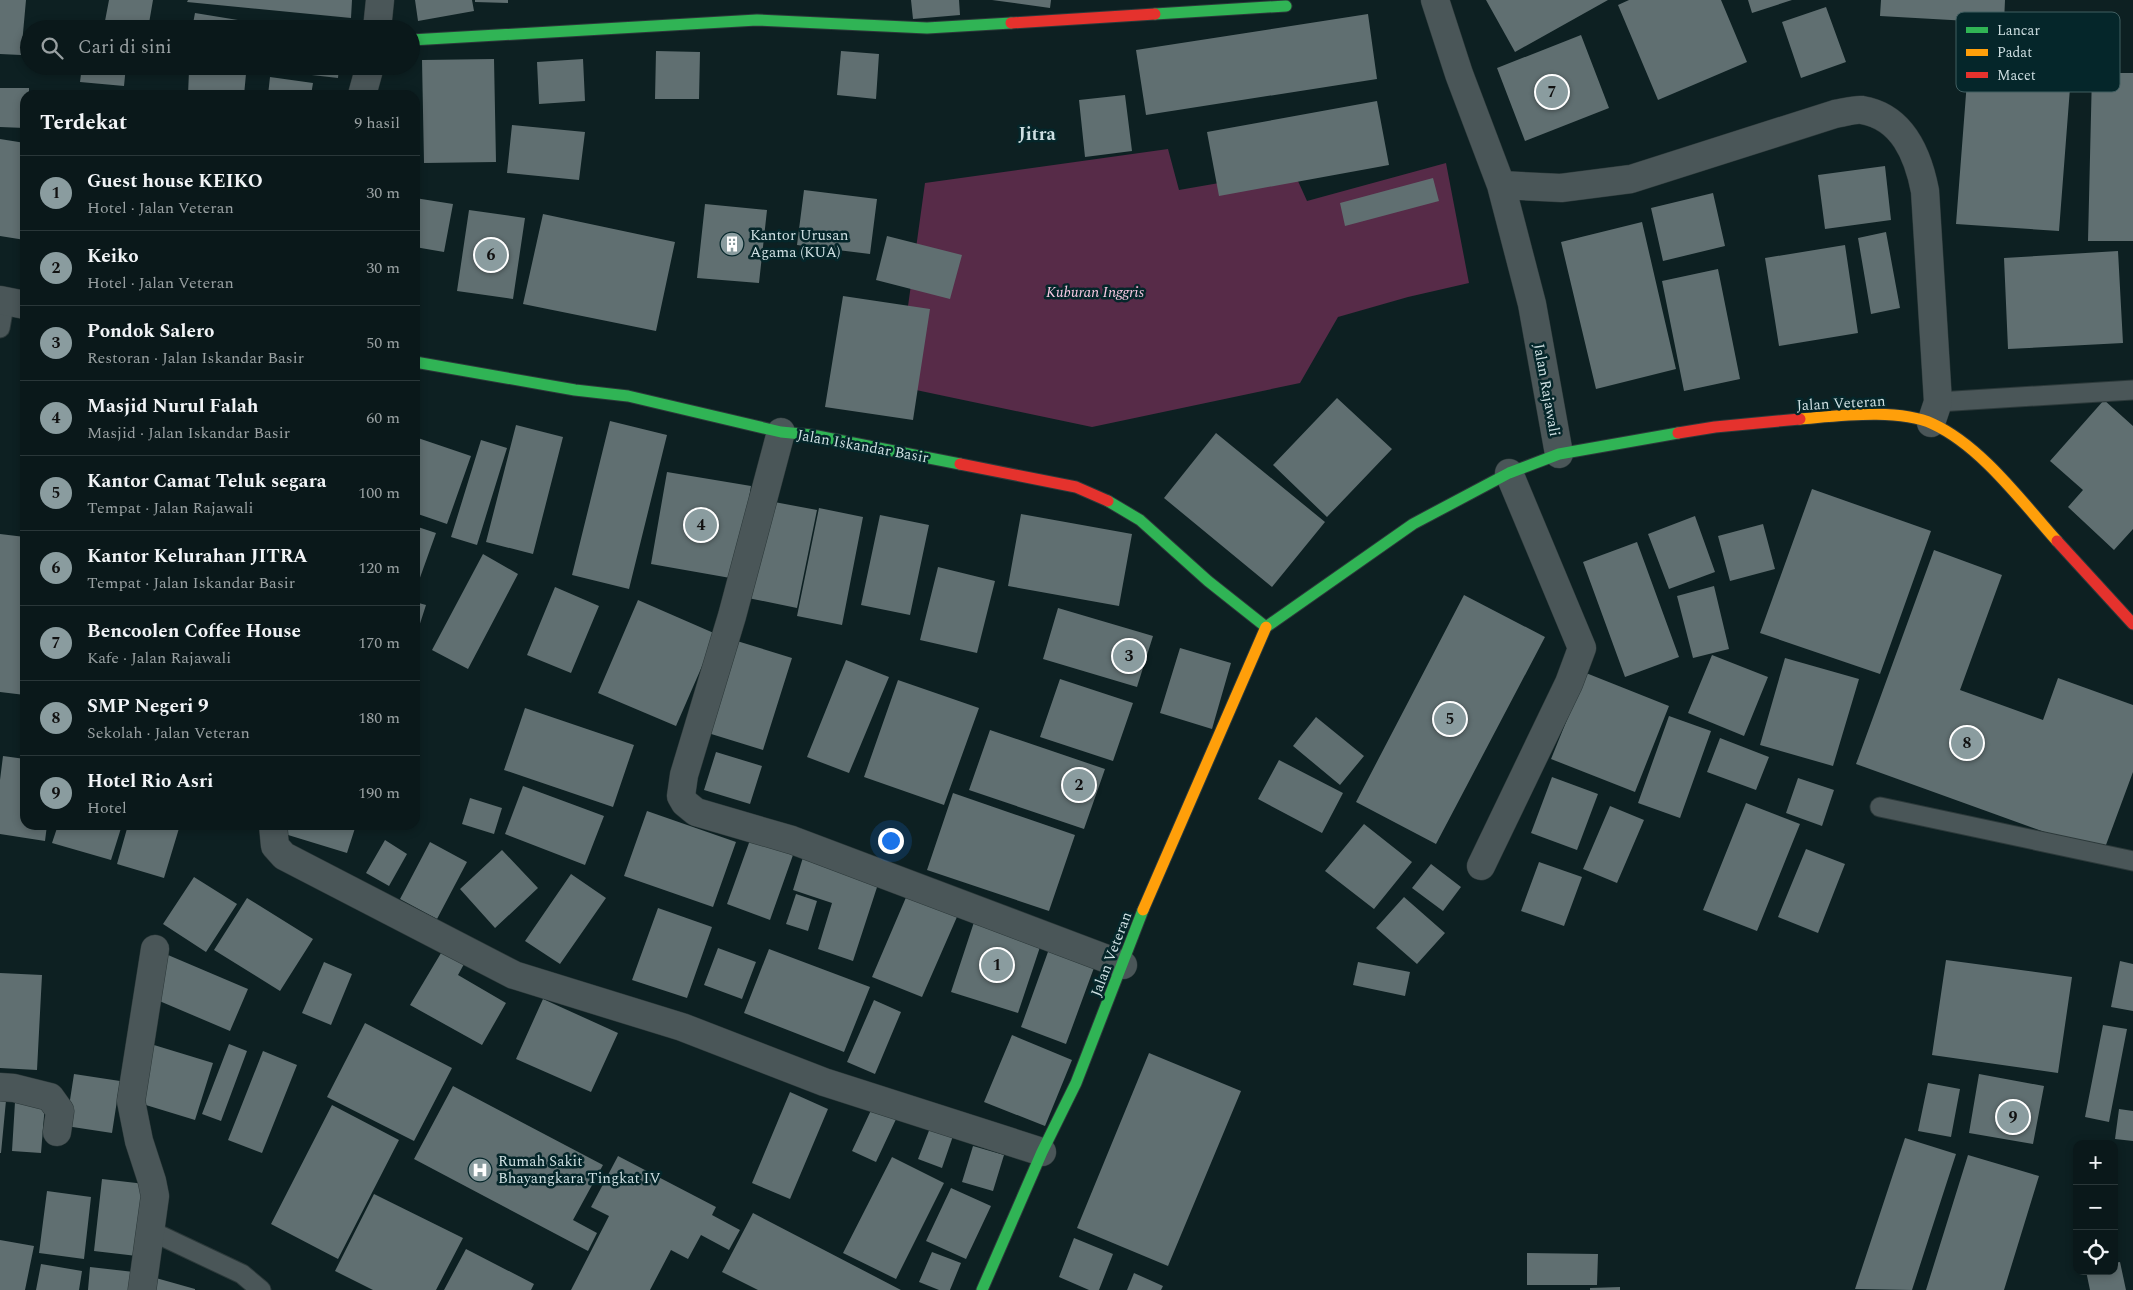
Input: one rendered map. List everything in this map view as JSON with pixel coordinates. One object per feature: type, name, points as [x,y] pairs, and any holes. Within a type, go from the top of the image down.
[{"type":"street","points":[[378,20],[380,0]]},
{"type":"street","name":"Jalan Rajawali","points":[[1266,627],[1413,524],[1508,473],[1559,454],[1532,304],[1501,185],[1459,74],[1435,0]]},
{"type":"street","points":[[420,39],[757,20],[927,28],[1286,6]]},
{"type":"street","points":[[363,90],[368,75]]},
{"type":"street","points":[[1501,185],[1561,188],[1630,179],[1835,114],[1861,110],[1883,117],[1896,126],[1908,139],[1921,170],[1925,191],[1934,412]]},
{"type":"street","name":"Jalan Iskandar Basir","points":[[420,363],[575,390],[628,396],[781,432],[850,442],[1036,477],[1076,487],[1108,501],[1140,520],[1208,581],[1266,627]]},
{"type":"street","name":"Jalan Veteran","points":[[1559,454],[1715,427],[1860,414],[1895,416],[1934,412],[1955,436],[1983,460],[2133,624]]},
{"type":"street","points":[[781,432],[732,616],[684,775],[681,788],[683,800],[696,812],[792,840],[1123,964]]},
{"type":"street","points":[[1481,866],[1569,683],[1582,648],[1508,473]]},
{"type":"street","name":"Jalan Veteran","points":[[982,1290],[1042,1152],[1076,1083],[1158,872],[1266,627]]},
{"type":"street","points":[[273,830],[275,846],[284,856],[514,975],[682,1027],[824,1082],[1042,1152]]},
{"type":"street","points":[[142,1290],[151,1231],[154,1187],[139,1141],[130,1101],[155,949]]},
{"type":"street","points":[[0,1087],[14,1088],[50,1097],[60,1112],[58,1132]]},
{"type":"lane","points":[[0,328],[10,302]]},
{"type":"lane","points":[[1934,412],[2133,390]]},
{"type":"lane","points":[[1880,807],[2133,861]]},
{"type":"lane","points":[[151,1231],[242,1274],[261,1290]]},
{"type":"green space","name":"Kuburan Inggris","points":[[1168,149],[1179,190],[1293,170],[1307,201],[1446,163],[1469,283],[1408,297],[1338,317],[1300,383],[1092,427],[897,386],[925,183]]},
{"type":"building","points":[[0,0],[26,0],[24,20],[20,20],[20,55],[0,54]]},
{"type":"building","points":[[109,0],[153,0],[150,20],[105,20]]},
{"type":"building","points":[[188,0],[352,0],[351,18],[187,2]]},
{"type":"building","points":[[415,0],[472,0],[474,11],[418,20]]},
{"type":"building","points":[[475,0],[508,0],[508,3],[475,2]]},
{"type":"building","points":[[911,0],[959,0],[960,15],[913,19]]},
{"type":"building","points":[[992,0],[1051,0],[1050,8]]},
{"type":"building","points":[[1486,0],[1608,0],[1515,52]]},
{"type":"building","points":[[1629,0],[1721,0],[1747,62],[1658,100],[1618,5]]},
{"type":"building","points":[[1748,0],[1792,0],[1752,13]]},
{"type":"building","points":[[1881,0],[2005,0],[2004,12],[1956,12],[1956,20],[1880,16]]},
{"type":"building","points":[[1826,7],[1846,62],[1801,78],[1782,22]]},
{"type":"building","points":[[195,13],[238,20],[194,20]]},
{"type":"building","points":[[1368,14],[1377,79],[1146,115],[1136,50]]},
{"type":"building","points":[[1581,35],[1609,108],[1525,141],[1497,68]]},
{"type":"building","points":[[656,51],[700,52],[699,99],[655,99]]},
{"type":"building","points":[[841,51],[879,54],[876,99],[837,95]]},
{"type":"building","points":[[494,59],[496,162],[424,163],[422,60]]},
{"type":"building","points":[[583,59],[585,101],[539,104],[537,62]]},
{"type":"building","points":[[2120,73],[2133,73],[2133,241],[2088,241],[2092,92],[2120,92]]},
{"type":"building","points":[[81,75],[125,75],[124,86],[80,82]]},
{"type":"building","points":[[189,75],[246,75],[244,90],[188,90]]},
{"type":"building","points":[[312,75],[338,75],[338,78]]},
{"type":"building","points":[[270,77],[313,83],[312,90],[269,90]]},
{"type":"building","points":[[0,88],[29,88],[29,90],[20,90],[20,128],[0,127]]},
{"type":"building","points":[[1966,92],[2070,92],[2059,231],[1956,224]]},
{"type":"building","points":[[1125,95],[1132,151],[1085,157],[1079,100]]},
{"type":"building","points":[[1377,101],[1389,165],[1219,196],[1207,132]]},
{"type":"building","points":[[512,125],[585,132],[579,180],[507,173]]},
{"type":"building","points":[[0,139],[20,142],[20,239],[0,236]]},
{"type":"building","points":[[1885,166],[1891,220],[1825,229],[1818,175]]},
{"type":"building","points":[[1433,178],[1439,201],[1345,226],[1340,203]]},
{"type":"building","points":[[804,190],[877,199],[870,254],[797,245]]},
{"type":"building","points":[[1713,193],[1725,246],[1663,261],[1651,208]]},
{"type":"building","points":[[420,199],[453,204],[444,252],[420,248]]},
{"type":"building","name":"Kantor Urusan Agama (KUA)","points":[[705,204],[767,210],[759,283],[697,278]]},
{"type":"building","points":[[469,210],[525,218],[513,299],[457,291]]},
{"type":"building","points":[[543,214],[675,242],[656,331],[523,304]]},
{"type":"building","points":[[1642,222],[1676,369],[1596,389],[1561,242]]},
{"type":"building","points":[[1886,232],[1900,308],[1871,314],[1858,238]]},
{"type":"building","points":[[887,236],[962,255],[950,299],[876,280]]},
{"type":"building","points":[[1845,245],[1858,333],[1779,346],[1765,258]]},
{"type":"building","points":[[2118,251],[2123,343],[2008,349],[2004,258]]},
{"type":"building","points":[[1718,269],[1740,379],[1684,391],[1662,281]]},
{"type":"building","points":[[843,296],[930,309],[913,420],[825,407]]},
{"type":"building","points":[[1337,398],[1392,449],[1327,517],[1273,465]]},
{"type":"building","points":[[2104,400],[2133,426],[2133,529],[2114,550],[2068,507],[2083,490],[2050,461]]},
{"type":"building","points":[[610,421],[667,435],[629,589],[572,575]]},
{"type":"building","points":[[516,425],[563,437],[533,554],[486,542]]},
{"type":"building","points":[[1216,433],[1325,522],[1272,587],[1164,498]]},
{"type":"building","points":[[420,439],[471,456],[447,524],[420,515]]},
{"type":"building","points":[[481,440],[507,448],[477,545],[451,537]]},
{"type":"building","points":[[667,472],[751,486],[736,579],[651,564]]},
{"type":"building","points":[[1812,489],[1931,531],[1880,674],[1760,633]]},
{"type":"building","points":[[769,501],[817,510],[797,608],[748,598]]},
{"type":"building","points":[[819,508],[863,517],[842,625],[797,616]]},
{"type":"building","points":[[1021,514],[1132,534],[1119,606],[1008,586]]},
{"type":"building","points":[[880,515],[929,525],[910,615],[861,605]]},
{"type":"building","points":[[1695,516],[1715,572],[1669,589],[1648,534]]},
{"type":"building","points":[[1763,524],[1775,569],[1730,581],[1718,536]]},
{"type":"building","points":[[420,528],[436,533],[420,578]]},
{"type":"building","points":[[0,534],[20,536],[20,694],[0,692]]},
{"type":"building","points":[[1637,542],[1679,657],[1625,677],[1583,562]]},
{"type":"building","points":[[1934,550],[2002,575],[1960,690],[2043,720],[2058,678],[2133,705],[2133,772],[2103,853],[1856,764]]},
{"type":"building","points":[[483,554],[518,574],[468,669],[432,650]]},
{"type":"building","points":[[938,567],[995,581],[977,653],[920,640]]},
{"type":"building","points":[[1714,586],[1729,649],[1693,658],[1677,596]]},
{"type":"building","points":[[555,587],[599,606],[571,673],[527,655]]},
{"type":"building","points":[[1464,595],[1545,637],[1436,844],[1356,802]]},
{"type":"building","points":[[638,600],[716,634],[676,726],[598,693]]},
{"type":"building","points":[[420,603],[426,605],[420,624]]},
{"type":"building","points":[[1058,608],[1153,636],[1137,687],[1043,659]]},
{"type":"building","points":[[737,641],[792,658],[763,750],[708,733]]},
{"type":"building","points":[[1180,648],[1231,663],[1212,729],[1160,713]]},
{"type":"building","points":[[1712,655],[1768,677],[1744,736],[1688,713]]},
{"type":"building","points":[[1785,658],[1859,679],[1833,766],[1760,745]]},
{"type":"building","points":[[846,660],[889,677],[849,773],[807,757]]},
{"type":"building","points":[[1586,673],[1669,706],[1635,792],[1551,759]]},
{"type":"building","points":[[1060,679],[1133,703],[1113,761],[1040,737]]},
{"type":"building","points":[[898,680],[979,708],[944,805],[864,777]]},
{"type":"building","points":[[525,708],[634,745],[613,807],[504,770]]},
{"type":"building","points":[[1669,716],[1711,731],[1680,818],[1638,803]]},
{"type":"building","points":[[1316,717],[1364,756],[1340,785],[1293,746]]},
{"type":"building","points":[[990,730],[1105,769],[1084,829],[969,790]]},
{"type":"building","points":[[1720,738],[1769,757],[1756,790],[1707,772]]},
{"type":"building","points":[[716,752],[762,766],[750,804],[704,790]]},
{"type":"building","points":[[3,756],[20,758],[20,830],[46,830],[45,841],[0,834],[0,780]]},
{"type":"building","points":[[1279,760],[1343,793],[1322,833],[1258,799]]},
{"type":"building","points":[[1552,777],[1598,794],[1577,850],[1531,833]]},
{"type":"building","points":[[1798,778],[1834,790],[1822,826],[1786,813]]},
{"type":"building","points":[[523,786],[604,816],[585,865],[505,834]]},
{"type":"building","points":[[953,793],[1075,835],[1049,911],[927,870]]},
{"type":"building","points":[[470,798],[502,808],[494,834],[462,824]]},
{"type":"building","points":[[1746,803],[1800,824],[1757,931],[1703,910]]},
{"type":"building","points":[[1610,806],[1644,820],[1617,883],[1583,869]]},
{"type":"building","points":[[647,811],[736,842],[713,907],[624,876]]},
{"type":"building","points":[[1364,824],[1412,862],[1374,909],[1325,871]]},
{"type":"building","points":[[56,830],[120,830],[111,860],[52,843]]},
{"type":"building","points":[[127,830],[178,830],[164,878],[117,864]]},
{"type":"building","points":[[275,830],[354,830],[347,853]]},
{"type":"building","points":[[385,840],[407,854],[389,886],[366,873]]},
{"type":"building","points":[[750,840],[793,855],[770,920],[727,904]]},
{"type":"building","points":[[430,842],[467,862],[437,919],[400,899]]},
{"type":"building","points":[[1806,849],[1845,864],[1818,933],[1778,917]]},
{"type":"building","points":[[502,850],[538,888],[495,928],[460,889]]},
{"type":"building","points":[[804,854],[880,878],[853,961],[818,949],[832,903],[793,890]]},
{"type":"building","points":[[1539,862],[1582,877],[1564,926],[1521,911]]},
{"type":"building","points":[[1431,864],[1461,887],[1443,911],[1412,888]]},
{"type":"building","points":[[571,874],[606,898],[560,964],[525,941]]},
{"type":"building","points":[[194,877],[237,904],[206,952],[163,924]]},
{"type":"building","points":[[910,888],[960,910],[922,997],[872,977]]},
{"type":"building","points":[[796,894],[817,901],[808,931],[786,924]]},
{"type":"building","points":[[1404,897],[1445,933],[1417,964],[1376,928]]},
{"type":"building","points":[[247,898],[313,939],[280,991],[214,950]]},
{"type":"building","points":[[658,908],[712,927],[687,998],[632,980]]},
{"type":"building","points":[[976,916],[1043,938],[1018,1013],[951,992]]},
{"type":"building","points":[[447,943],[469,955],[458,975],[506,1003],[482,1045],[410,1005]]},
{"type":"building","points":[[718,948],[756,962],[742,999],[704,985]]},
{"type":"building","points":[[769,949],[870,987],[844,1052],[744,1013]]},
{"type":"building","points":[[1049,949],[1095,965],[1066,1044],[1021,1027]]},
{"type":"building","points":[[168,955],[248,989],[230,1031],[150,997]]},
{"type":"building","points":[[1946,960],[2072,977],[2058,1073],[1932,1055]]},
{"type":"building","points":[[2120,961],[2133,964],[2133,1011],[2111,1007]]},
{"type":"building","points":[[324,962],[352,974],[331,1025],[302,1013]]},
{"type":"building","points":[[1358,962],[1410,972],[1405,996],[1353,985]]},
{"type":"building","points":[[0,973],[42,975],[37,1070],[0,1068]]},
{"type":"building","points":[[543,999],[618,1033],[591,1092],[516,1059]]},
{"type":"building","points":[[874,1000],[901,1012],[875,1074],[847,1062]]},
{"type":"building","points":[[365,1023],[452,1068],[414,1141],[327,1097]]},
{"type":"building","points":[[2103,1025],[2127,1029],[2109,1122],[2085,1117]]},
{"type":"building","points":[[1012,1035],[1072,1060],[1045,1126],[984,1102]]},
{"type":"building","points":[[229,1044],[247,1051],[221,1121],[202,1114]]},
{"type":"building","points":[[154,1045],[213,1063],[195,1120],[136,1102]]},
{"type":"building","points":[[263,1051],[297,1065],[262,1153],[228,1140]]},
{"type":"building","points":[[1149,1053],[1241,1091],[1168,1266],[1077,1228]]},
{"type":"building","points":[[74,1074],[120,1081],[112,1133],[66,1126]]},
{"type":"building","points":[[1979,1074],[2044,1086],[2033,1144],[1969,1133]]},
{"type":"building","points":[[1928,1083],[1960,1089],[1951,1137],[1918,1131]]},
{"type":"building","points":[[453,1086],[603,1165],[573,1220],[597,1233],[588,1251],[414,1159]]},
{"type":"building","points":[[0,1090],[7,1090],[1,1153],[0,1153]]},
{"type":"building","points":[[790,1092],[828,1109],[790,1199],[752,1183]]},
{"type":"building","points":[[15,1102],[45,1104],[41,1153],[12,1151]]},
{"type":"building","points":[[332,1105],[399,1140],[338,1259],[271,1224]]},
{"type":"building","points":[[873,1106],[897,1117],[876,1162],[852,1151]]},
{"type":"building","points":[[2119,1109],[2133,1111],[2133,1141],[2115,1139]]},
{"type":"building","points":[[930,1128],[953,1136],[942,1168],[918,1159]]},
{"type":"building","points":[[1905,1138],[1956,1154],[1912,1290],[1855,1289]]},
{"type":"building","points":[[973,1146],[1004,1155],[993,1191],[962,1182]]},
{"type":"building","points":[[1968,1155],[2039,1176],[2004,1290],[1926,1290]]},
{"type":"building","points":[[618,1156],[716,1207],[712,1215],[740,1230],[729,1250],[701,1235],[688,1259],[671,1250],[650,1290],[571,1290],[609,1216],[591,1207]]},
{"type":"building","points":[[892,1157],[944,1183],[896,1279],[843,1253]]},
{"type":"building","points":[[102,1179],[145,1184],[137,1256],[94,1251]]},
{"type":"building","points":[[951,1188],[991,1206],[966,1259],[926,1241]]},
{"type":"building","points":[[47,1191],[91,1197],[84,1259],[39,1253]]},
{"type":"building","points":[[374,1194],[463,1238],[436,1290],[373,1290],[335,1271]]},
{"type":"building","points":[[753,1213],[901,1290],[758,1290],[722,1272]]},
{"type":"building","points":[[1074,1238],[1113,1254],[1099,1290],[1089,1290],[1059,1277]]},
{"type":"building","points":[[0,1240],[34,1246],[25,1290],[0,1290]]},
{"type":"building","points":[[466,1249],[534,1284],[531,1290],[444,1290]]},
{"type":"building","points":[[932,1252],[961,1263],[950,1290],[939,1290],[919,1282]]},
{"type":"building","points":[[1527,1253],[1598,1254],[1597,1285],[1527,1285]]},
{"type":"building","points":[[2118,1262],[2120,1262],[2126,1290],[2090,1290],[2087,1275],[2118,1275]]},
{"type":"building","points":[[41,1264],[82,1271],[79,1290],[36,1290]]},
{"type":"building","points":[[90,1267],[134,1272],[131,1290],[88,1290]]},
{"type":"building","points":[[1134,1273],[1163,1286],[1161,1290],[1127,1290]]},
{"type":"building","points":[[156,1278],[195,1289],[195,1290],[152,1290]]},
{"type":"building","points":[[1620,1287],[1620,1290],[1590,1290],[1590,1288]]},
{"type":"traffic: fast","points":[[1155,14],[1286,6]]},
{"type":"traffic: fast","points":[[420,39],[757,20],[927,28],[1011,23]]},
{"type":"traffic: fast","points":[[420,363],[575,390],[628,396],[781,432],[812,435],[960,464]]},
{"type":"traffic: fast","points":[[1266,627],[1413,524],[1509,473],[1559,454],[1678,433]]},
{"type":"traffic: fast","points":[[1108,501],[1140,520],[1208,581],[1266,627]]},
{"type":"traffic: fast","points":[[982,1290],[1042,1152],[1076,1083],[1143,910]]},
{"type":"traffic: slow","points":[[1800,419],[1868,414],[1903,416],[1933,424],[1951,434],[1984,460],[2057,541]]},
{"type":"traffic: slow","points":[[1143,910],[1266,627]]},
{"type":"traffic: jam","points":[[1011,23],[1155,14]]},
{"type":"traffic: jam","points":[[1678,433],[1715,427],[1800,419]]},
{"type":"traffic: jam","points":[[960,464],[1076,487],[1108,501]]},
{"type":"traffic: jam","points":[[2057,541],[2133,624]]},
{"type":"place","name":"Bencoolen Coffee House","points":[[1552,92]]},
{"type":"place","name":"Kantor Urusan Agama (KUA)","points":[[732,244]]},
{"type":"place","name":"Kantor Kelurahan JITRA","points":[[491,255]]},
{"type":"place","name":"Masjid Nurul Falah","points":[[701,525]]},
{"type":"place","name":"Pondok Salero","points":[[1129,656]]},
{"type":"place","name":"Kantor Camat Teluk segara","points":[[1450,719]]},
{"type":"place","name":"SMP Negeri 9","points":[[1967,743]]},
{"type":"place","name":"Keiko","points":[[1079,785]]},
{"type":"place","name":"Guest house KEIKO","points":[[997,965]]},
{"type":"place","name":"Hotel Rio Asri","points":[[2013,1117]]},
{"type":"place","name":"Rumah Sakit Bhayangkara Tingkat IV","points":[[480,1170]]},
{"type":"district","name":"Jitra","points":[[1037,134]]}]
